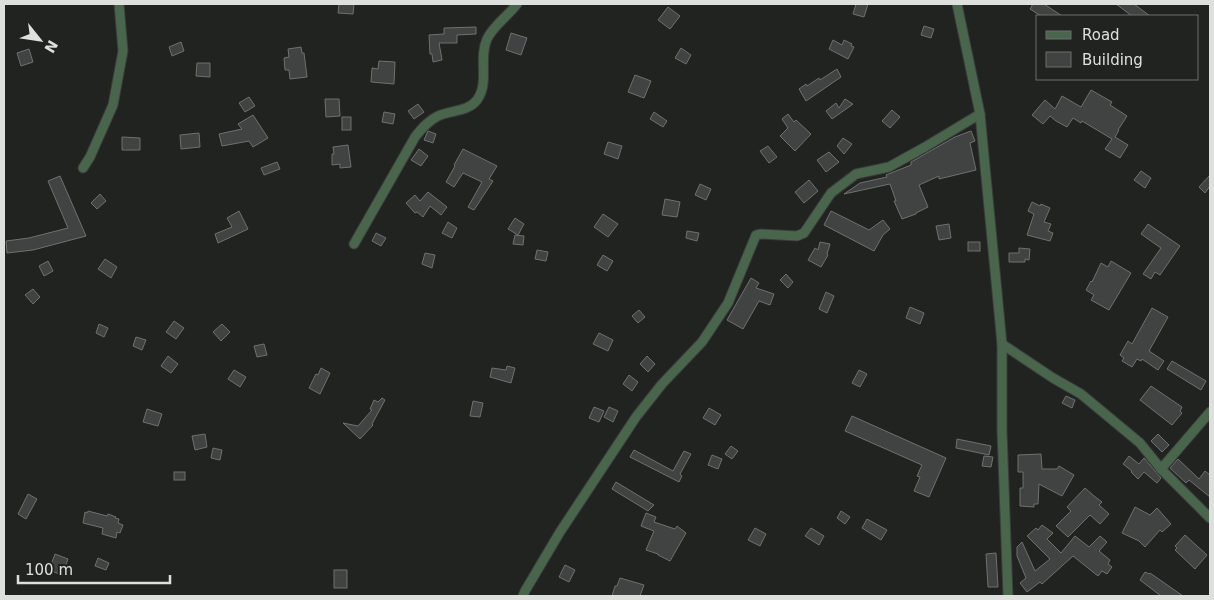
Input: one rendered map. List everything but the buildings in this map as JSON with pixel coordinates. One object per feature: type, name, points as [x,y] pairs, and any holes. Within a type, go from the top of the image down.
[{"type":"street","points":[[83,168],[90,157],[113,105],[123,51],[119,4]]},
{"type":"street","points":[[354,244],[415,137],[426,124],[439,115],[466,108],[476,101],[482,90],[484,75],[483,52],[487,38],[517,4]]},
{"type":"street","points":[[957,4],[980,114],[1002,344],[1002,431],[1008,596]]},
{"type":"street","points":[[524,596],[525,591],[560,532],[636,417],[662,384],[702,342],[728,303],[756,236],[760,234],[797,236],[804,233],[831,193],[856,174],[889,167],[980,114]]},
{"type":"street","points":[[1002,344],[1080,394],[1140,443],[1161,469],[1210,518]]},
{"type":"street","points":[[1161,469],[1210,412]]}]
